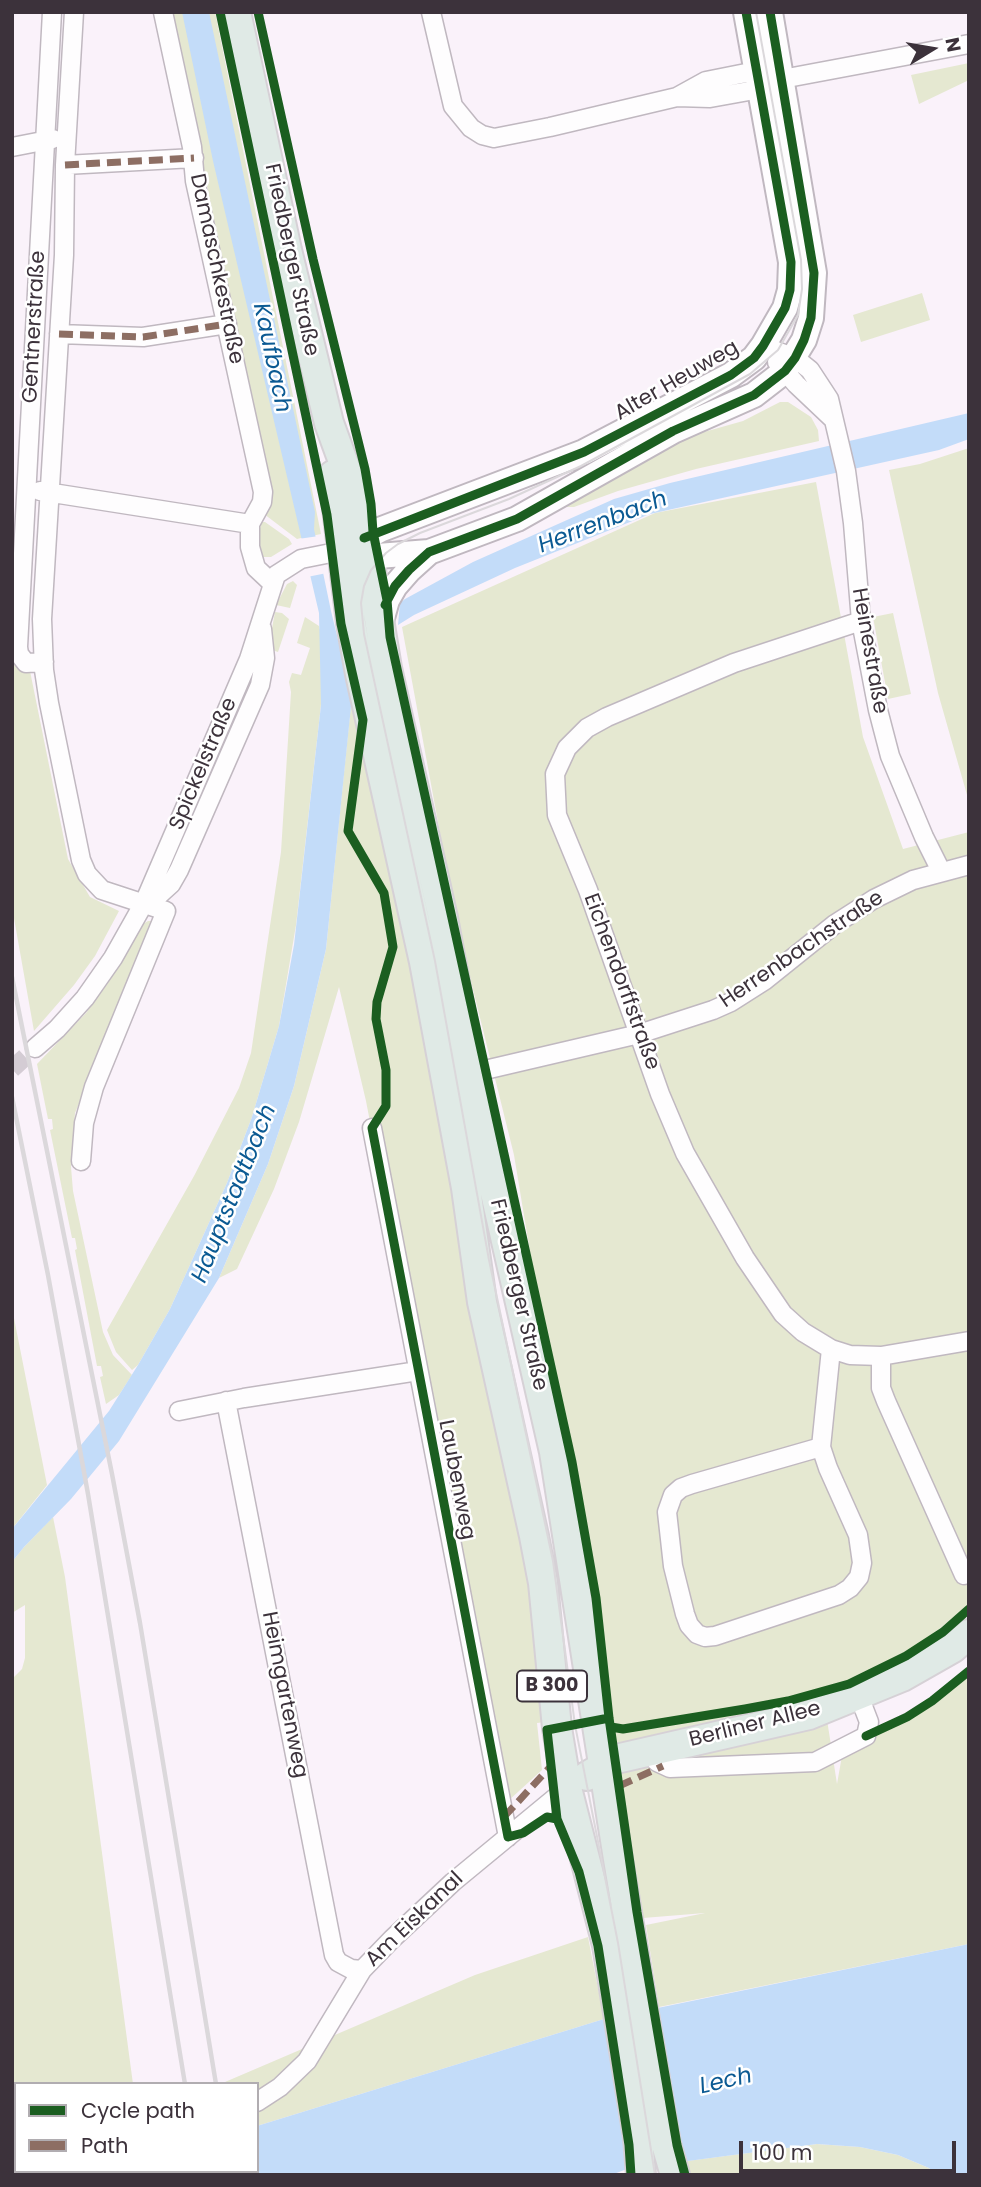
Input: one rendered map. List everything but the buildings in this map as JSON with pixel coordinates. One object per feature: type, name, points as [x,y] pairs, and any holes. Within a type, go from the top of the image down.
[{"type":"main road","name":"Friedberger Straße","points":[[236,12],[287,250],[329,423],[349,549],[351,623],[424,962],[466,1188],[482,1302],[534,1536],[542,1583],[557,1728],[567,1788],[620,1943],[675,2175]]},
{"type":"main road","name":"Friedberger Straße","points":[[349,549],[381,608],[385,659],[443,918],[493,1185],[554,1452],[603,1766],[641,2175]]},
{"type":"main road","name":"Berliner Allee","points":[[567,1788],[616,1759],[656,1758],[808,1715],[859,1696],[902,1677],[953,1648],[969,1634]]},
{"type":"street","name":"Gentnerstraße","points":[[44,662],[26,663],[19,654],[52,12]]},
{"type":"street","name":"Gentnerstraße","points":[[74,12],[42,619],[44,662],[49,703],[81,860],[87,873],[102,890],[144,903]]},
{"type":"street","name":"Damaschkestraße","points":[[163,12],[194,158],[195,181],[263,492],[262,502],[250,524]]},
{"type":"street","points":[[431,12],[453,106],[461,119],[482,135],[494,138],[677,97],[710,98],[766,80],[969,44]]},
{"type":"street","name":"Alter Heuweg","points":[[349,549],[429,552],[517,519],[624,456],[673,431],[750,398],[784,370],[804,340],[811,318],[814,273],[766,80],[746,12]]},
{"type":"street","name":"Alter Heuweg","points":[[349,549],[584,452],[730,374],[757,353],[785,307],[790,290],[790,262],[766,80],[770,12]]},
{"type":"street","points":[[12,147],[67,136]]},
{"type":"street","points":[[65,165],[194,158]]},
{"type":"street","points":[[59,334],[143,337],[227,324]]},
{"type":"street","name":"Alter Heuweg","points":[[757,353],[759,359],[772,364],[776,375],[784,370]]},
{"type":"street","name":"Heinestraße","points":[[784,370],[834,420],[846,471],[853,523],[860,621],[890,756],[924,837],[942,871]]},
{"type":"street","points":[[27,490],[250,524],[253,558],[259,572],[273,584]]},
{"type":"street","name":"Spickelstraße","points":[[35,1048],[57,1029],[85,998],[113,958],[144,903],[249,659],[276,575],[301,559],[349,549]]},
{"type":"street","points":[[381,608],[409,570],[429,552]]},
{"type":"street","name":"Eichendorffstraße","points":[[860,621],[734,663],[607,717],[579,735],[561,758],[554,787],[557,815],[588,890],[660,1094],[685,1153],[745,1258],[783,1314],[803,1332],[831,1349],[850,1355],[881,1356],[969,1341]]},
{"type":"street","name":"Spickelstraße","points":[[144,903],[171,884],[179,870],[260,685],[265,658],[261,622]]},
{"type":"street","name":"Herrenbachstraße","points":[[472,1073],[639,1034],[732,1002],[780,969],[835,924],[874,899],[914,880],[969,865]]},
{"type":"street","name":"Spickelstraße","points":[[81,1161],[84,1123],[94,1087],[166,911],[171,884]]},
{"type":"street","points":[[144,903],[166,911]]},
{"type":"street","name":"Laubenweg","points":[[372,1128],[508,1837]]},
{"type":"street","points":[[821,1447],[692,1484],[673,1495],[667,1512],[673,1566],[685,1614],[689,1625],[697,1634],[715,1636],[839,1595],[850,1588],[859,1577],[862,1563],[858,1535],[821,1447],[831,1349]]},
{"type":"street","points":[[881,1356],[881,1388],[964,1575]]},
{"type":"street","points":[[179,1411],[226,1401],[418,1371]]},
{"type":"street","name":"Heimgartenweg","points":[[226,1401],[334,1955],[338,1962],[351,1969],[362,1970]]},
{"type":"street","name":"Berliner Allee","points":[[656,1758],[670,1768],[815,1762],[866,1736],[869,1722],[859,1696]]},
{"type":"street","name":"Am Eiskanal","points":[[259,2101],[280,2087],[307,2061],[362,1970],[392,1939],[444,1890],[567,1788]]},
{"type":"green space","points":[[170,12],[215,12],[321,534],[297,539],[264,514],[268,495]]},
{"type":"green space","points":[[969,63],[969,80],[919,104],[911,75]]},
{"type":"green space","points":[[922,293],[930,320],[861,342],[853,315]]},
{"type":"green space","points":[[780,402],[788,402],[811,417],[818,430],[819,441],[696,469],[618,491],[574,507],[563,507],[674,444],[697,434],[743,421]]},
{"type":"green space","points":[[969,448],[969,802],[938,693],[889,470],[920,464]]},
{"type":"green space","points":[[816,482],[863,737],[903,849],[969,832],[969,1605],[897,1663],[823,1694],[837,1784],[843,1750],[907,1717],[969,1671],[969,1944],[659,2007],[646,1925],[705,1913],[643,1918],[640,1916],[514,1155],[457,925],[402,627],[655,513]]},
{"type":"green space","points":[[261,522],[289,539],[292,544],[271,557],[261,557],[258,542]]},
{"type":"green space","points":[[293,581],[297,585],[290,608],[276,605],[287,584]]},
{"type":"green space","points":[[275,612],[282,613],[289,619],[278,652],[272,650],[270,639]]},
{"type":"green space","points":[[893,613],[911,694],[888,699],[873,617]]},
{"type":"green space","points":[[305,617],[319,626],[321,634],[321,705],[296,925],[279,1026],[252,1117],[227,1183],[170,1309],[138,1365],[132,1370],[116,1352],[107,1330],[194,1176],[239,1088],[251,1053],[281,852],[291,692],[289,682],[292,673],[301,675],[310,648],[297,643]]},
{"type":"green space","points":[[12,652],[30,671],[68,859],[90,897],[119,911],[95,956],[34,1031],[12,907]]},
{"type":"green space","points":[[361,703],[527,1564],[546,1722],[537,1723],[542,1770],[507,1802],[418,1371],[366,1101],[339,987],[299,1122],[274,1189],[237,1269],[219,1278],[268,1164],[294,1086],[326,949],[351,704]]},
{"type":"green space","points":[[148,921],[153,925],[151,931],[75,1113],[71,1167],[73,1191],[103,1332],[113,1355],[132,1375],[119,1395],[106,1404],[100,1377],[103,1376],[101,1366],[97,1366],[75,1250],[75,1238],[72,1238],[50,1130],[53,1129],[52,1119],[48,1119],[37,1064],[86,1013],[108,983],[143,924]]},
{"type":"green space","points":[[12,1308],[47,1485],[12,1529]]},
{"type":"green space","points":[[53,1517],[65,1577],[133,2082],[14,2082],[12,2126],[12,1679],[22,1669],[25,1658],[25,1605],[12,1613],[12,1562]]},
{"type":"green space","points":[[588,1937],[604,2019],[259,2125],[259,2082],[225,2082],[475,1975]]},
{"type":"green space","points":[[12,2144],[14,2173],[110,2173],[104,2175],[12,2175]]},
{"type":"green space","points":[[817,2144],[860,2147],[898,2155],[929,2168],[936,2175],[690,2175],[687,2161]]},
{"type":"water","points":[[182,12],[209,12],[315,512],[314,529],[331,611],[352,697],[326,949],[294,1086],[268,1164],[219,1278],[119,1441],[71,1499],[12,1562],[12,1529],[109,1411],[170,1309],[227,1183],[252,1117],[279,1026],[294,945],[321,705],[319,613],[213,161]]},
{"type":"water","name":"Herrenbach","points":[[969,413],[969,439],[939,450],[650,514],[515,568],[398,625],[400,603],[405,599],[473,562],[614,499],[670,483]]},
{"type":"water","name":"Lech","points":[[969,1944],[969,2175],[936,2175],[929,2168],[898,2155],[860,2147],[817,2144],[627,2169],[611,2175],[104,2175],[259,2173],[259,2125],[604,2019]]},
{"type":"pier","points":[[319,536],[327,573],[307,577],[298,539]]},
{"type":"tunnel","points":[[12,1069],[35,1048]]},
{"type":"tram line","points":[[655,2175],[618,1943],[575,1725],[553,1561],[489,1260],[435,961],[364,634],[361,603],[371,570],[398,544],[509,499],[581,466],[750,374],[778,350],[798,315],[802,289],[801,260],[756,12]]},
{"type":"railway","points":[[12,977],[140,1623],[216,2082]]},
{"type":"railway","points":[[12,1097],[88,1494],[185,2082]]},
{"type":"marked path","points":[[65,165],[194,158]]},
{"type":"marked path","points":[[59,334],[143,337],[227,324]]},
{"type":"marked path","points":[[619,1786],[663,1766]]},
{"type":"marked path","points":[[504,1817],[550,1767]]},
{"type":"cycle path","points":[[220,12],[327,515],[341,624],[363,720],[348,831],[384,893],[393,947],[377,1002],[376,1019],[386,1070],[386,1106],[372,1128],[508,1837],[523,1833],[547,1817],[557,1819]]},
{"type":"cycle path","points":[[258,12],[313,259],[365,469],[373,532],[387,600],[390,637],[572,1462],[596,1598],[609,1718],[637,1912],[677,2145],[685,2175]]},
{"type":"cycle path","points":[[364,538],[584,452],[731,375],[754,358],[763,346],[785,308],[790,290],[791,262],[746,12]]},
{"type":"cycle path","points":[[385,605],[395,586],[429,552],[517,519],[673,431],[754,395],[785,371],[795,358],[811,318],[814,273],[770,12]]},
{"type":"cycle path","points":[[611,1727],[623,1729],[745,1709],[788,1701],[849,1684],[906,1656],[943,1632],[969,1609]]},
{"type":"cycle path","points":[[866,1736],[907,1717],[969,1671]]},
{"type":"cycle path","points":[[609,1718],[547,1730],[557,1819],[579,1872],[598,1946],[629,2145],[631,2175]]},
{"type":"water label","name":"Kaufbach","points":[[271,358]]},
{"type":"water label","name":"Hauptstadtbach","points":[[235,1194]]}]
